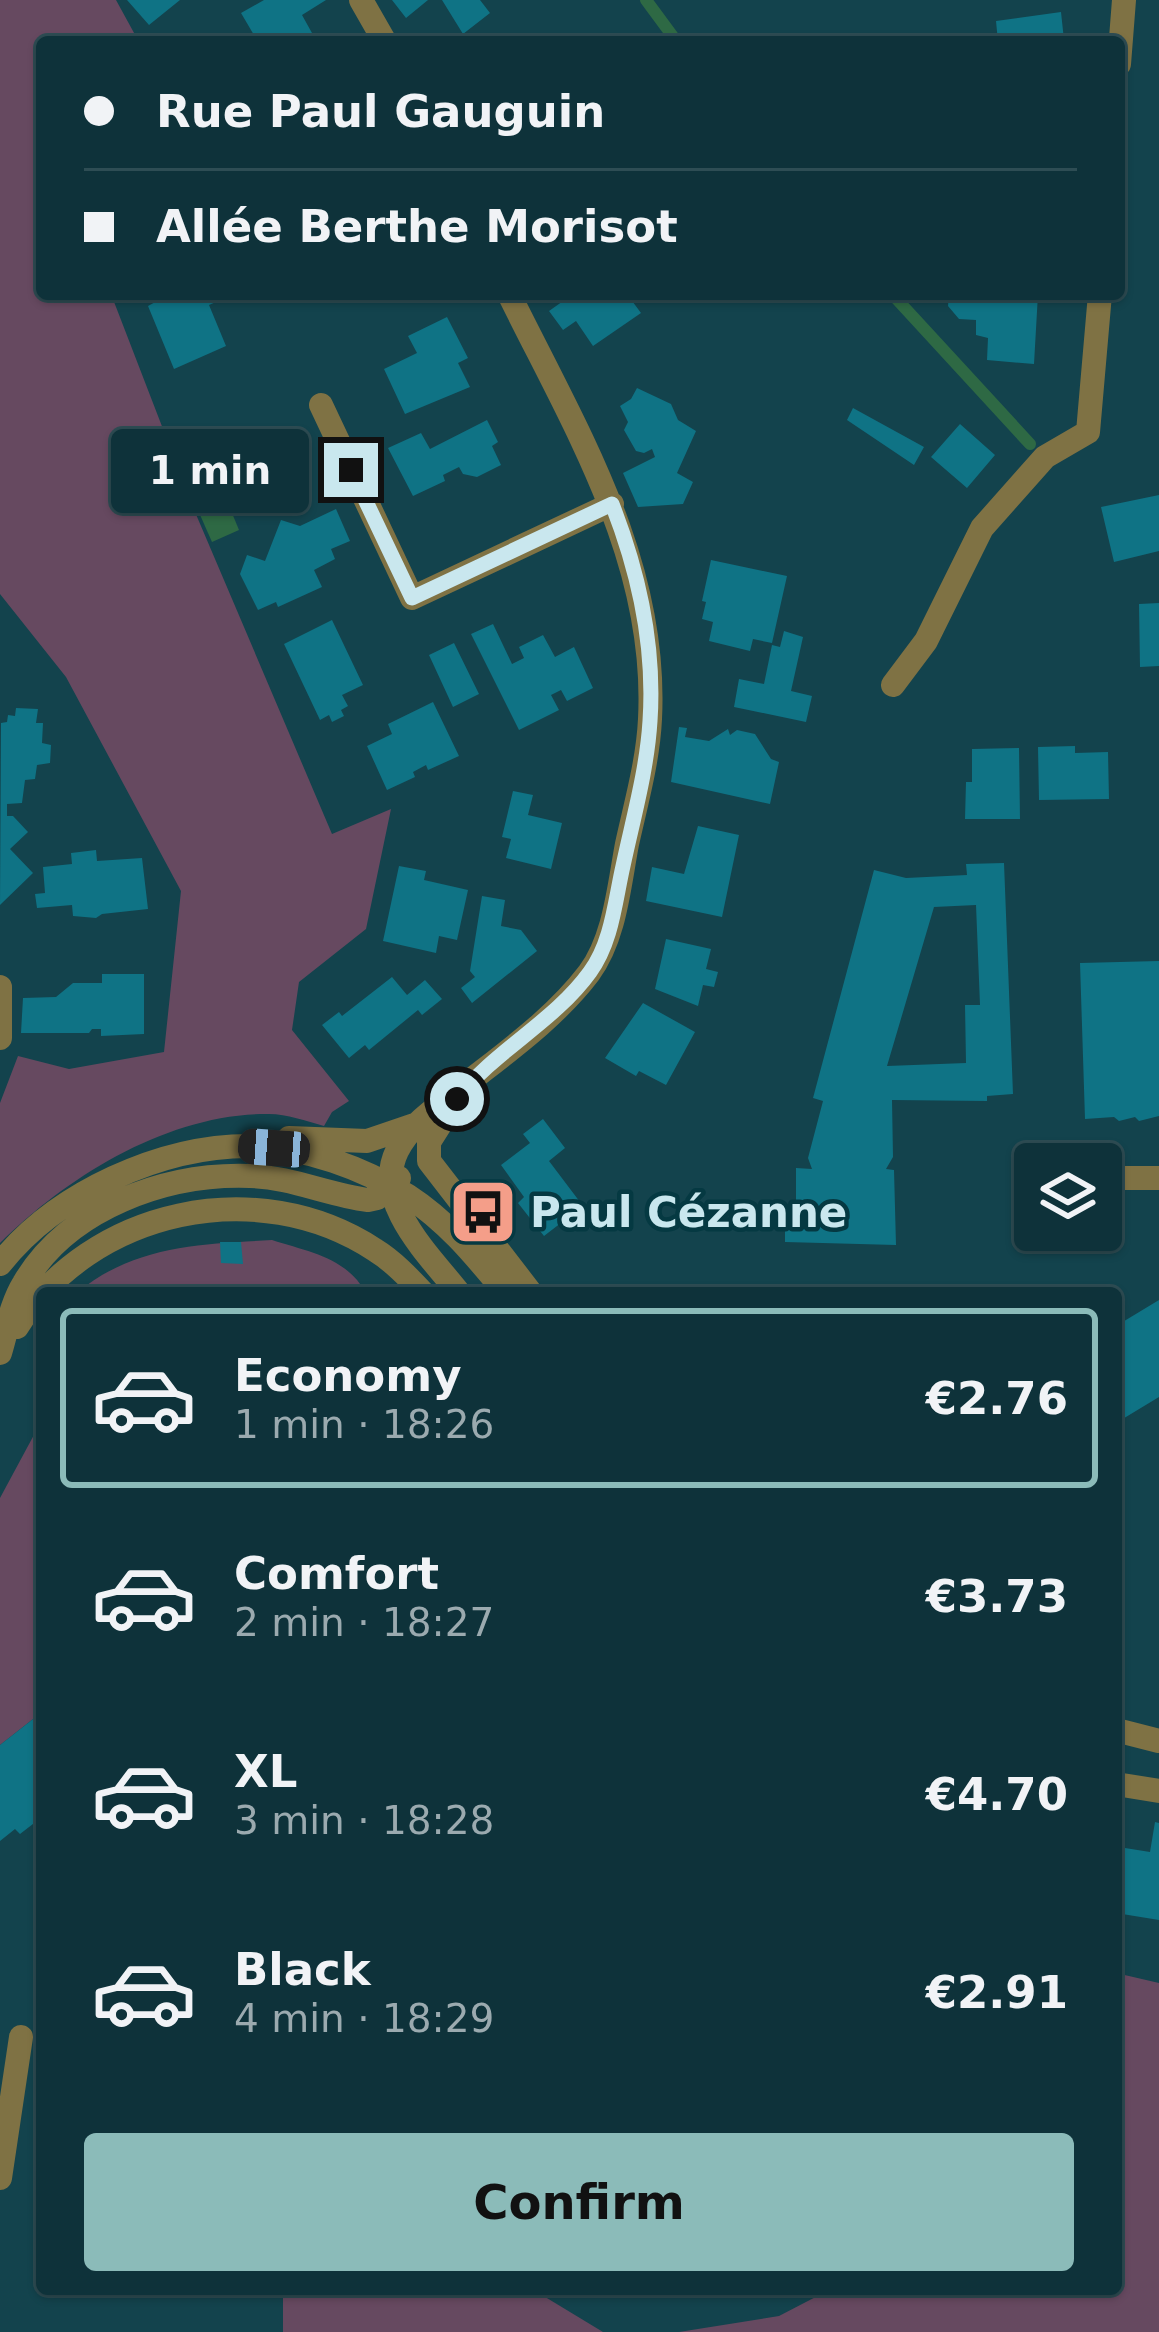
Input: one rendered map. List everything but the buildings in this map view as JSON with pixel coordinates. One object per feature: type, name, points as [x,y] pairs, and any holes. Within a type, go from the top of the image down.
[{"type":"street","points":[[361,0],[382,36]]},
{"type":"street","points":[[1121,36],[1124,0]]},
{"type":"street","points":[[454,1287],[415,1235],[391,1187],[397,1151],[473,1078],[546,1020],[591,970],[608,936],[644,766],[650,706],[641,596],[612,504],[512,300]]},
{"type":"street","points":[[893,685],[926,641],[982,528],[1046,457],[1088,432],[1099,300]]},
{"type":"street","points":[[321,405],[412,598],[612,504]]},
{"type":"street","points":[[0,987],[0,1038]]},
{"type":"street","points":[[221,1148],[243,1139],[268,1137],[367,1141],[428,1122]]},
{"type":"street","points":[[428,1122],[429,1161],[526,1287]]},
{"type":"street","points":[[0,1354],[21,1286],[35,1265],[56,1242],[117,1203],[159,1188],[224,1176],[276,1178],[368,1200],[391,1187],[428,1122]]},
{"type":"street","points":[[0,1264],[60,1210],[105,1184],[163,1159],[248,1146],[306,1154],[356,1169],[391,1187],[453,1230],[501,1287]]},
{"type":"street","points":[[1122,1178],[1159,1178]]},
{"type":"street","points":[[45,1287],[100,1243],[140,1224],[220,1209],[272,1212],[349,1236],[376,1250],[416,1287]]},
{"type":"street","points":[[0,1354],[36,1301]]},
{"type":"street","points":[[1122,1732],[1159,1741]]},
{"type":"street","points":[[1122,1785],[1159,1791]]},
{"type":"street","points":[[0,2178],[21,2037]]},
{"type":"shaded area","points":[[0,0],[116,0],[136,36],[36,36],[36,300],[113,300],[195,512],[332,834],[391,809],[366,929],[299,982],[292,1030],[349,1101],[332,1112],[324,1126],[290,1116],[232,1116],[159,1136],[89,1172],[0,1243],[0,1103],[18,1056],[69,1069],[164,1052],[181,891],[66,677],[0,594]]},
{"type":"shaded area","points":[[225,496],[239,530],[212,542],[197,508]]},
{"type":"shaded area","points":[[272,1240],[337,1264],[362,1287],[85,1287],[145,1256],[194,1246]]},
{"type":"shaded area","points":[[36,1431],[36,1717],[0,1745],[0,1498]]},
{"type":"shaded area","points":[[1122,1974],[1159,1983],[1159,2332],[679,2332],[779,2316],[819,2295],[1122,2295]]},
{"type":"shaded area","points":[[283,2295],[542,2295],[603,2332],[283,2332]]},
{"type":"waterway","points":[[646,0],[673,36]]},
{"type":"waterway","points":[[898,300],[1030,444]]},
{"type":"place","name":"Paul Cézanne","points":[[483,1212]]},
{"type":"route","points":[[351,470],[412,598],[612,504],[641,596],[650,723],[608,936],[575,989],[546,1020],[473,1078],[457,1099]]}]
